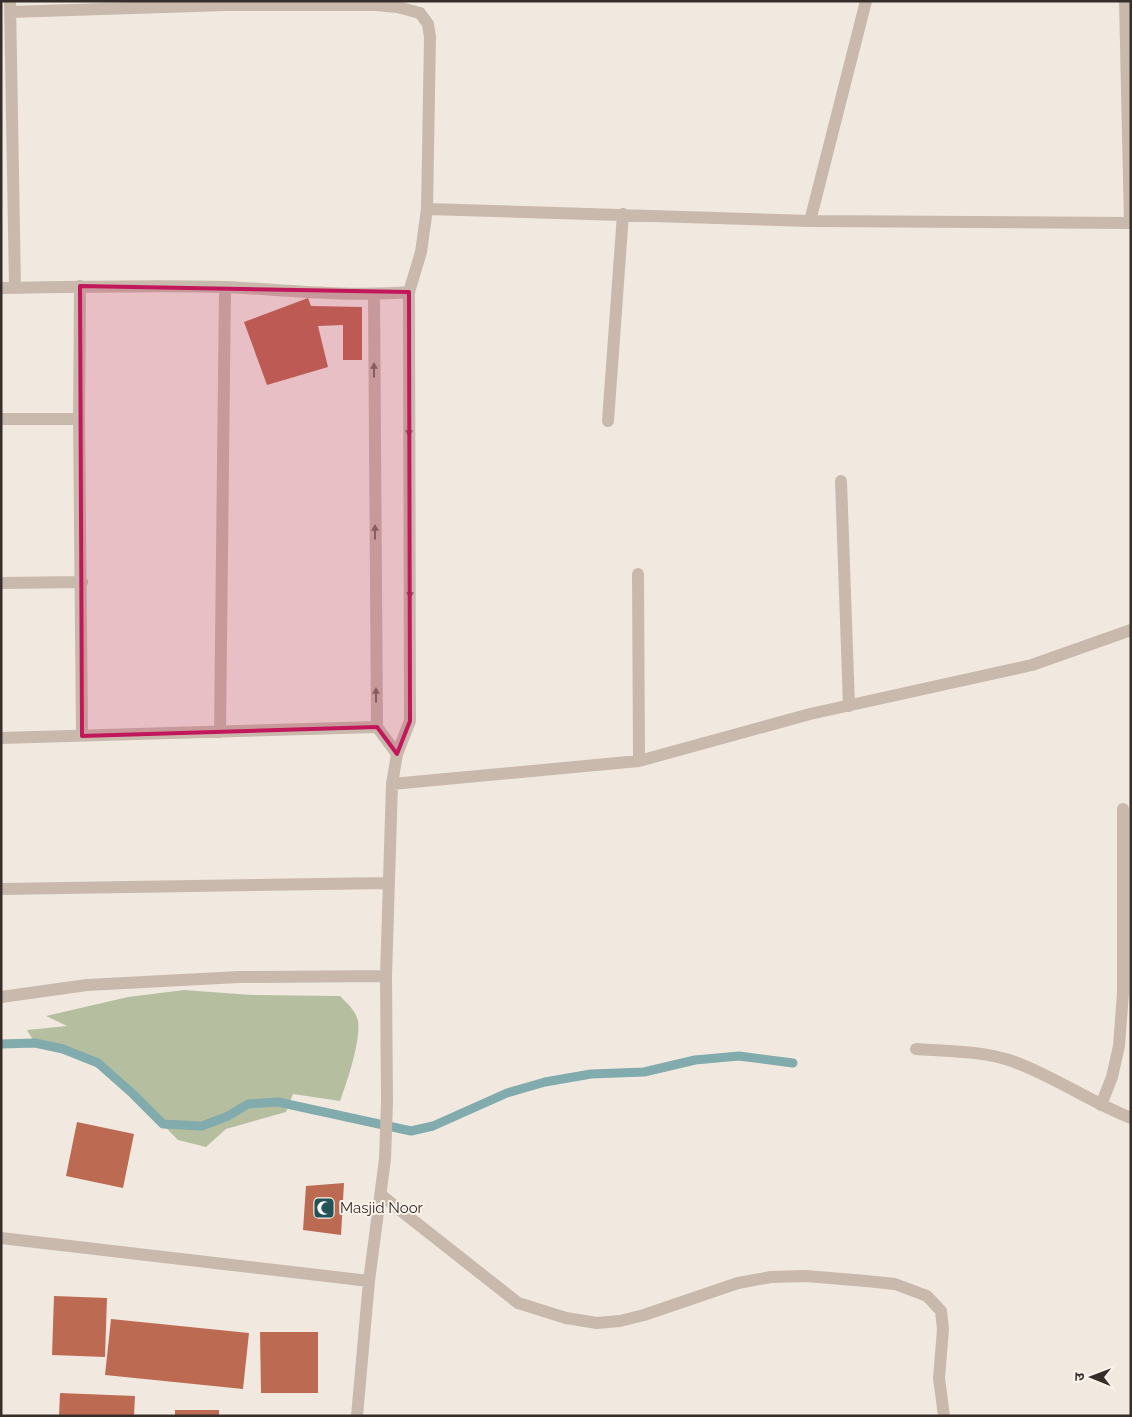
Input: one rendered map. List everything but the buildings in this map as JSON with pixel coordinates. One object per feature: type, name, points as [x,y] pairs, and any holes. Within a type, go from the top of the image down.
[{"type":"street","points":[[810,221],[866,1]]},
{"type":"street","points":[[427,209],[810,221],[1130,223],[1125,1]]},
{"type":"street","points":[[15,288],[6,117],[10,6],[226,3],[376,5],[398,7],[420,13],[428,24],[430,37],[427,209],[421,252],[409,292],[410,721],[397,754],[392,784],[386,976],[387,1102],[385,1159],[369,1281],[357,1416]]},
{"type":"street","points":[[608,421],[623,214]]},
{"type":"street","points":[[1,288],[80,286],[225,287],[374,295],[409,292]]},
{"type":"street","points":[[80,286],[82,736]]},
{"type":"street","points":[[220,732],[225,287]]},
{"type":"street","points":[[374,295],[377,728],[397,754]]},
{"type":"street","points":[[1,419],[80,418]]},
{"type":"street","points":[[841,480],[849,706]]},
{"type":"street","points":[[638,574],[639,761]]},
{"type":"street","points":[[1,583],[82,582]]},
{"type":"street","points":[[392,784],[639,761],[810,714],[1032,665],[1131,630]]},
{"type":"street","points":[[1,738],[377,728]]},
{"type":"street","points":[[1101,1105],[1112,1077],[1118,1046],[1123,993],[1123,809]]},
{"type":"street","points":[[1,889],[388,883]]},
{"type":"street","points":[[1,997],[87,985],[239,977],[386,976]]},
{"type":"street","points":[[916,1049],[979,1054],[1010,1061],[1043,1074],[1101,1105],[1131,1118]]},
{"type":"street","points":[[381,1195],[518,1303],[566,1318],[597,1323],[620,1321],[644,1315],[738,1283],[771,1277],[806,1276],[866,1280],[895,1284],[927,1296],[940,1311],[943,1329],[939,1378],[944,1416]]},
{"type":"street","points":[[1,1238],[369,1281]]},
{"type":"highlighted area","points":[[80,286],[409,292],[410,721],[397,754],[377,727],[82,736]]},
{"type":"green space","points":[[184,990],[252,995],[340,996],[355,1014],[358,1021],[358,1029],[353,1061],[340,1101],[293,1094],[286,1112],[226,1129],[206,1147],[178,1140],[133,1094],[98,1063],[63,1049],[35,1043],[27,1030],[67,1026],[46,1016],[128,997]]},
{"type":"waterway","points":[[1,1044],[35,1043],[63,1049],[98,1063],[163,1124],[202,1126],[228,1116],[248,1104],[278,1102],[411,1131],[433,1126],[507,1093],[545,1082],[591,1074],[644,1072],[695,1060],[739,1056],[793,1063]]},
{"type":"place","name":"Masjid Noor","points":[[324,1208]]}]
